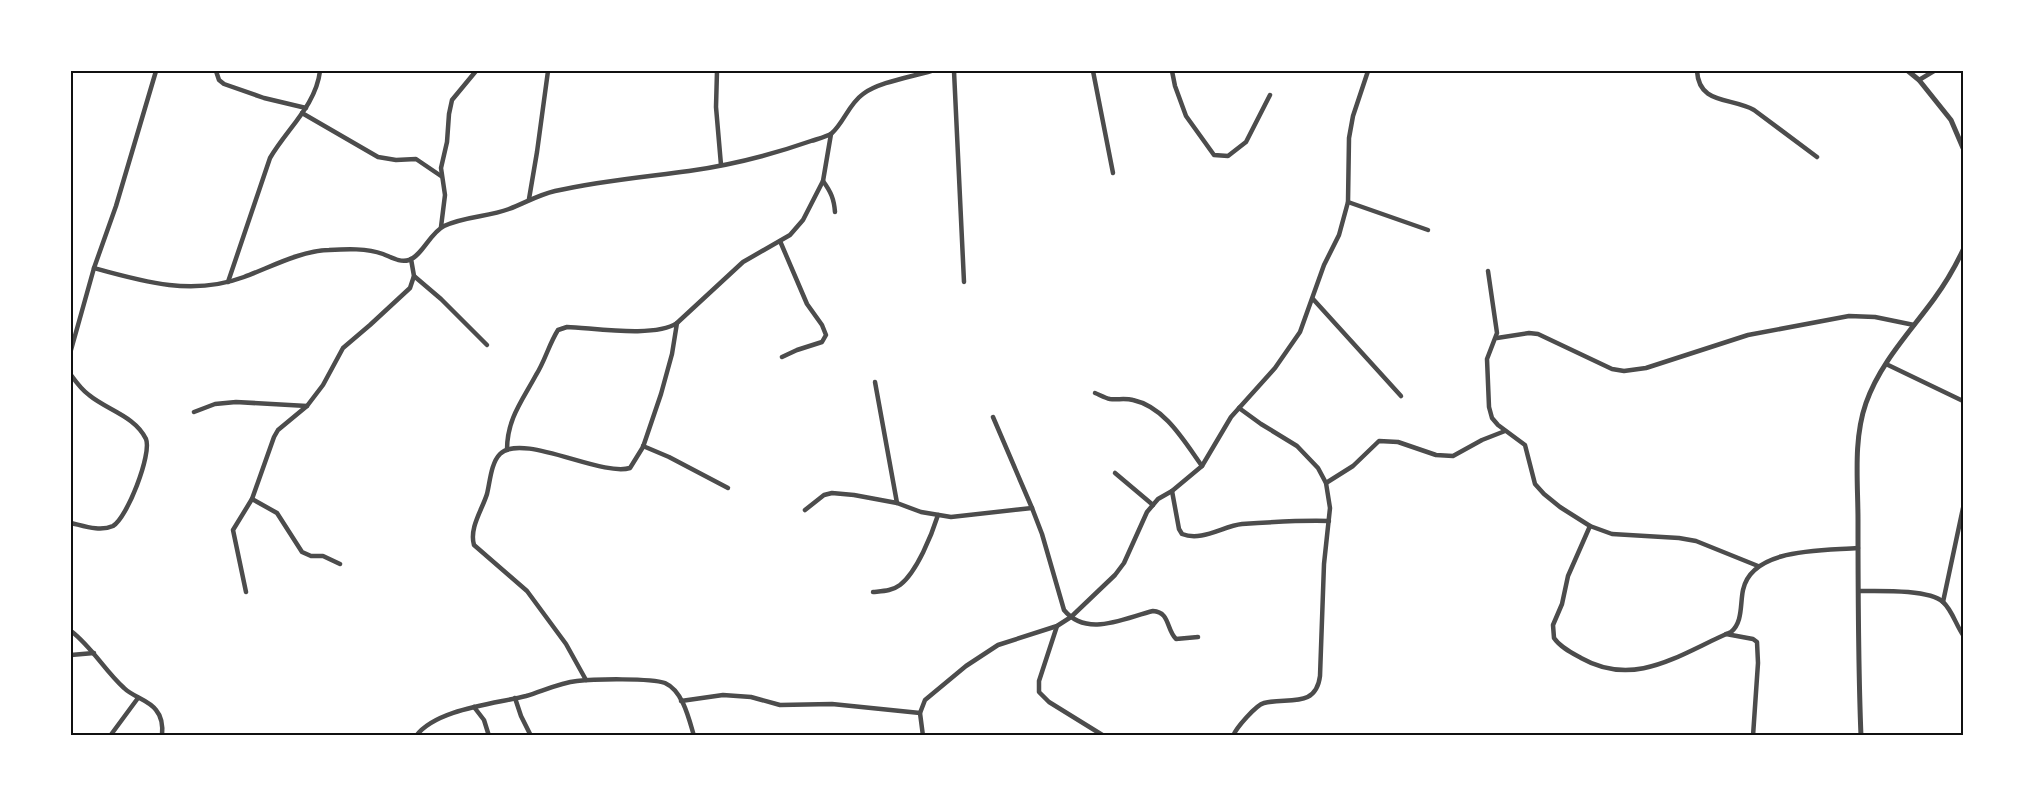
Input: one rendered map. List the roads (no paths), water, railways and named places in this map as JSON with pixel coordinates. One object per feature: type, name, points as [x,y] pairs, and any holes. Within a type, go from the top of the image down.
[{"type":"street","points":[[71,350],[94,268],[116,206],[156,71]]},
{"type":"street","points":[[216,71],[219,80],[224,84],[264,98],[306,108]]},
{"type":"street","points":[[228,282],[238,247],[270,158],[306,108],[314,94],[320,71]]},
{"type":"street","points":[[441,227],[445,201],[441,168],[446,148],[452,100],[476,71]]},
{"type":"street","points":[[529,199],[539,144],[548,71]]},
{"type":"street","points":[[717,71],[716,107],[721,165]]},
{"type":"street","points":[[507,450],[509,426],[558,330],[567,327],[632,331],[662,329],[677,323],[743,262],[755,253],[790,235],[803,220],[823,181],[831,134],[862,94],[914,74],[931,71]]},
{"type":"street","points":[[954,71],[964,282]]},
{"type":"street","points":[[1093,71],[1113,173]]},
{"type":"street","points":[[1172,71],[1175,86],[1186,116],[1214,155],[1228,156],[1246,142],[1270,95]]},
{"type":"street","points":[[923,736],[920,713],[925,700],[966,666],[998,645],[1057,626],[1072,618],[1102,589],[1124,563],[1147,512],[1164,494],[1172,490],[1202,466],[1231,417],[1275,368],[1300,332],[1324,265],[1339,235],[1348,202],[1349,138],[1353,116],[1368,71]]},
{"type":"street","points":[[1696,71],[1699,86],[1704,92],[1724,101],[1750,108],[1817,157]]},
{"type":"street","points":[[1908,71],[1919,80],[1951,120],[1963,148]]},
{"type":"street","points":[[1919,80],[1934,71]]},
{"type":"street","points":[[302,113],[378,157],[396,160],[416,159],[441,176]]},
{"type":"street","points":[[94,268],[153,283],[205,287],[228,282],[312,252],[364,250],[382,253],[401,261],[411,259],[419,253],[427,241],[441,227],[457,221],[509,210],[529,199],[552,192],[597,182],[721,165],[766,155],[831,134]]},
{"type":"street","points":[[823,181],[831,191],[835,212]]},
{"type":"street","points":[[1348,202],[1428,230]]},
{"type":"street","points":[[780,241],[807,304],[822,325],[826,335],[822,342],[782,357]]},
{"type":"street","points":[[1861,736],[1857,454],[1860,428],[1866,404],[1886,364],[1935,298],[1963,250]]},
{"type":"street","points":[[246,592],[233,530],[252,498],[274,437],[285,423],[307,406],[323,385],[343,348],[406,292],[413,282],[414,276],[411,259]]},
{"type":"street","points":[[1488,271],[1497,326],[1497,338],[1487,359],[1487,391],[1492,418],[1505,431],[1525,445],[1535,484],[1544,494],[1560,507],[1590,526],[1612,534],[1679,538],[1696,541],[1758,566]]},
{"type":"street","points":[[414,276],[441,299],[487,345]]},
{"type":"street","points":[[1312,299],[1401,396]]},
{"type":"street","points":[[1497,338],[1529,333],[1538,334],[1612,369],[1624,371],[1660,364],[1748,334],[1849,316],[1875,317],[1914,325]]},
{"type":"street","points":[[586,680],[566,644],[526,591],[474,545],[472,535],[494,466],[499,455],[507,450],[513,448],[535,450],[625,469],[630,468],[643,446],[665,382],[677,323]]},
{"type":"street","points":[[1886,364],[1963,401]]},
{"type":"street","points":[[71,375],[88,395],[134,424],[145,437],[147,443],[145,460],[128,508],[122,518],[112,526],[100,528],[71,523]]},
{"type":"street","points":[[875,382],[897,503]]},
{"type":"street","points":[[1095,393],[1109,399],[1132,400],[1147,404],[1159,413],[1180,436],[1202,466]]},
{"type":"street","points":[[194,412],[215,404],[236,402],[307,406]]},
{"type":"street","points":[[1233,736],[1238,726],[1260,705],[1301,699],[1311,695],[1318,687],[1324,564],[1329,522],[1329,495],[1326,483],[1318,468],[1297,446],[1239,408]]},
{"type":"street","points":[[993,417],[1042,534],[1064,610],[1078,623],[1089,625],[1100,625],[1158,611],[1166,618],[1176,639],[1198,637]]},
{"type":"street","points":[[1326,483],[1353,466],[1379,440],[1398,442],[1436,455],[1453,456],[1482,440],[1505,431]]},
{"type":"street","points":[[643,446],[669,457],[728,488]]},
{"type":"street","points":[[1115,474],[1153,505]]},
{"type":"street","points":[[1172,490],[1180,529],[1182,534],[1187,536],[1203,535],[1242,524],[1299,521],[1329,522]]},
{"type":"street","points":[[805,510],[824,495],[832,493],[897,503],[921,512],[951,516],[1032,508]]},
{"type":"street","points":[[252,498],[277,513],[302,552],[311,556],[323,556],[340,564]]},
{"type":"street","points":[[1943,602],[1961,528],[1963,508]]},
{"type":"street","points":[[874,592],[887,591],[901,584],[930,539],[938,515]]},
{"type":"street","points":[[1590,526],[1568,576],[1562,604],[1553,625],[1554,638],[1556,642],[1591,664],[1629,671],[1656,667],[1726,634],[1738,625],[1744,587],[1758,566],[1786,554],[1858,548]]},
{"type":"street","points":[[1859,590],[1901,591],[1924,594],[1943,602],[1963,636]]},
{"type":"street","points":[[1057,626],[1039,681],[1040,692],[1048,702],[1104,736]]},
{"type":"street","points":[[71,631],[94,653],[124,689],[152,704],[161,717],[162,736]]},
{"type":"street","points":[[1726,634],[1754,639],[1757,642],[1758,663],[1752,736]]},
{"type":"street","points":[[71,655],[94,653]]},
{"type":"street","points":[[416,736],[422,728],[432,722],[474,707],[515,698],[562,683],[586,680],[626,680],[664,683],[672,688],[686,709],[694,736]]},
{"type":"street","points":[[681,702],[723,695],[751,697],[780,705],[832,704],[920,713]]},
{"type":"street","points":[[110,736],[138,698]]},
{"type":"street","points":[[515,698],[531,736]]},
{"type":"street","points":[[474,707],[484,720],[489,736]]}]
